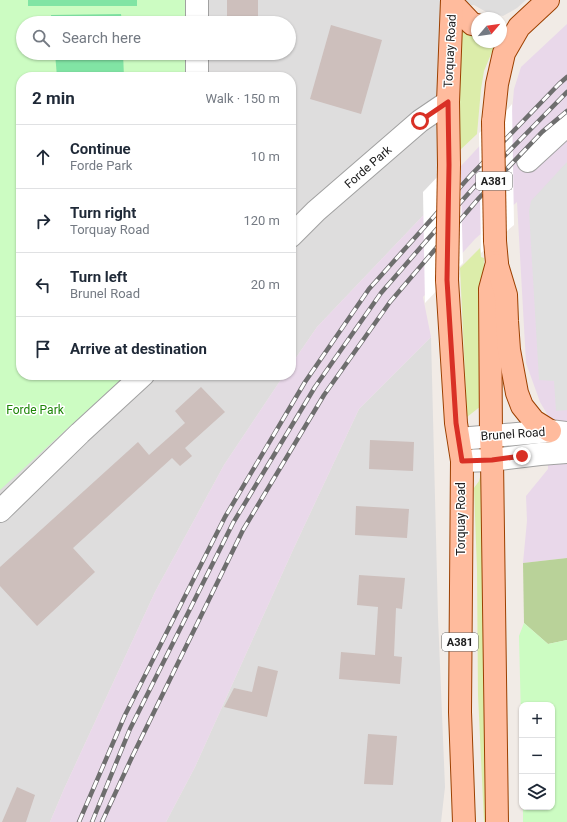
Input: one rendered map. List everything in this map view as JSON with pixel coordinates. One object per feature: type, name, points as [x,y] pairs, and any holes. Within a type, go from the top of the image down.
[{"type":"main road","name":"A381","points":[[548,0],[510,28],[496,84],[493,122],[495,241],[497,263],[506,295],[509,350],[517,393],[522,406],[534,421],[558,432]]},
{"type":"main road","name":"A381","points":[[452,2],[471,23]]},
{"type":"main road","name":"Torquay Road","points":[[452,2],[448,102],[449,165],[447,280],[456,423],[462,461],[460,712],[464,822]]},
{"type":"main road","name":"A381","points":[[497,263],[490,290],[497,822]]},
{"type":"street","points":[[197,0],[197,16]]},
{"type":"street","points":[[197,60],[197,72]]},
{"type":"street","name":"Forde Park","points":[[296,231],[316,211],[420,121],[448,102]]},
{"type":"street","points":[[528,161],[567,126]]},
{"type":"street","points":[[0,512],[80,432],[137,380]]},
{"type":"street","name":"Brunel Road","points":[[459,439],[558,432]]},
{"type":"street","name":"Brunel Road","points":[[462,461],[492,460],[567,452]]},
{"type":"shaded area","points":[[0,0],[526,0],[517,8],[507,14],[507,12],[486,12],[474,5],[441,9],[436,202],[317,327],[296,358],[296,72],[16,72],[16,380],[281,380],[224,465],[155,592],[50,822],[0,822]]},
{"type":"shaded area","points":[[567,24],[567,558],[523,563],[527,521],[526,496],[548,469],[547,414],[540,402],[526,363],[517,202],[475,239],[423,297],[431,337],[359,409],[292,552],[195,767],[166,822],[50,822],[155,592],[224,465],[281,380],[296,380],[296,358],[317,327],[436,202],[460,167],[512,111],[514,89],[521,67]]},
{"type":"shaded area","points":[[567,162],[567,410],[556,411],[554,381],[539,380],[529,211],[531,201]]},
{"type":"shaded area","points":[[431,337],[438,617],[445,787],[441,822],[166,822],[195,767],[292,552],[359,409]]},
{"type":"green space","name":"Forde Park","points":[[0,0],[189,0],[189,16],[16,16],[16,60],[189,60],[189,72],[16,72],[16,380],[121,380],[0,490]]},
{"type":"green space","points":[[28,0],[137,0],[137,6],[28,6]]},
{"type":"green space","points":[[121,14],[121,16],[51,16]]},
{"type":"green space","points":[[461,24],[471,29],[471,48],[494,48],[484,71],[477,134],[459,151],[459,63]]},
{"type":"green space","points":[[56,60],[123,60],[124,72],[57,72]]},
{"type":"green space","points":[[480,248],[481,257],[484,258],[481,406],[467,417],[460,268]]},
{"type":"green space","points":[[482,470],[489,822],[484,822],[478,695],[477,569],[474,488],[479,481]]},
{"type":"green space","points":[[567,558],[567,640],[548,644],[524,623],[523,563]]},
{"type":"green space","points":[[524,623],[548,644],[567,640],[567,822],[523,822],[523,810],[555,810],[555,702],[521,702],[519,636]]},
{"type":"pier","points":[[512,104],[514,225],[481,253],[479,133]]},
{"type":"pier","points":[[460,153],[463,263],[425,303],[423,192]]},
{"type":"building","points":[[227,0],[258,0],[258,16],[227,16]]},
{"type":"building","points":[[331,25],[382,40],[361,114],[310,99]]},
{"type":"building","points":[[201,387],[225,412],[185,448],[192,456],[180,466],[172,458],[73,548],[95,572],[37,626],[0,586],[0,567],[138,442],[149,455],[185,423],[175,411]]},
{"type":"building","points":[[370,440],[414,442],[413,471],[369,469]]},
{"type":"building","points":[[356,506],[409,509],[407,538],[355,535]]},
{"type":"building","points":[[359,575],[405,578],[402,609],[396,608],[394,656],[402,657],[400,684],[339,679],[341,652],[375,655],[378,607],[357,605]]},
{"type":"building","points":[[258,666],[278,671],[267,717],[224,707],[234,688],[252,692]]},
{"type":"building","points":[[368,734],[397,736],[393,785],[364,784]]},
{"type":"building","points":[[17,787],[35,795],[26,822],[2,822]]},
{"type":"railway","points":[[79,822],[125,715],[225,517],[305,382],[369,289],[471,175],[567,77]]},
{"type":"railway","points":[[92,822],[130,729],[233,523],[315,387],[381,293],[476,185],[567,92]]},
{"type":"railway","points":[[102,822],[132,757],[243,530],[324,395],[390,302],[479,198],[542,132],[567,111]]},
{"type":"route","points":[[420,121],[448,102],[449,165],[447,280],[456,423],[462,461],[492,460],[522,456]]}]
